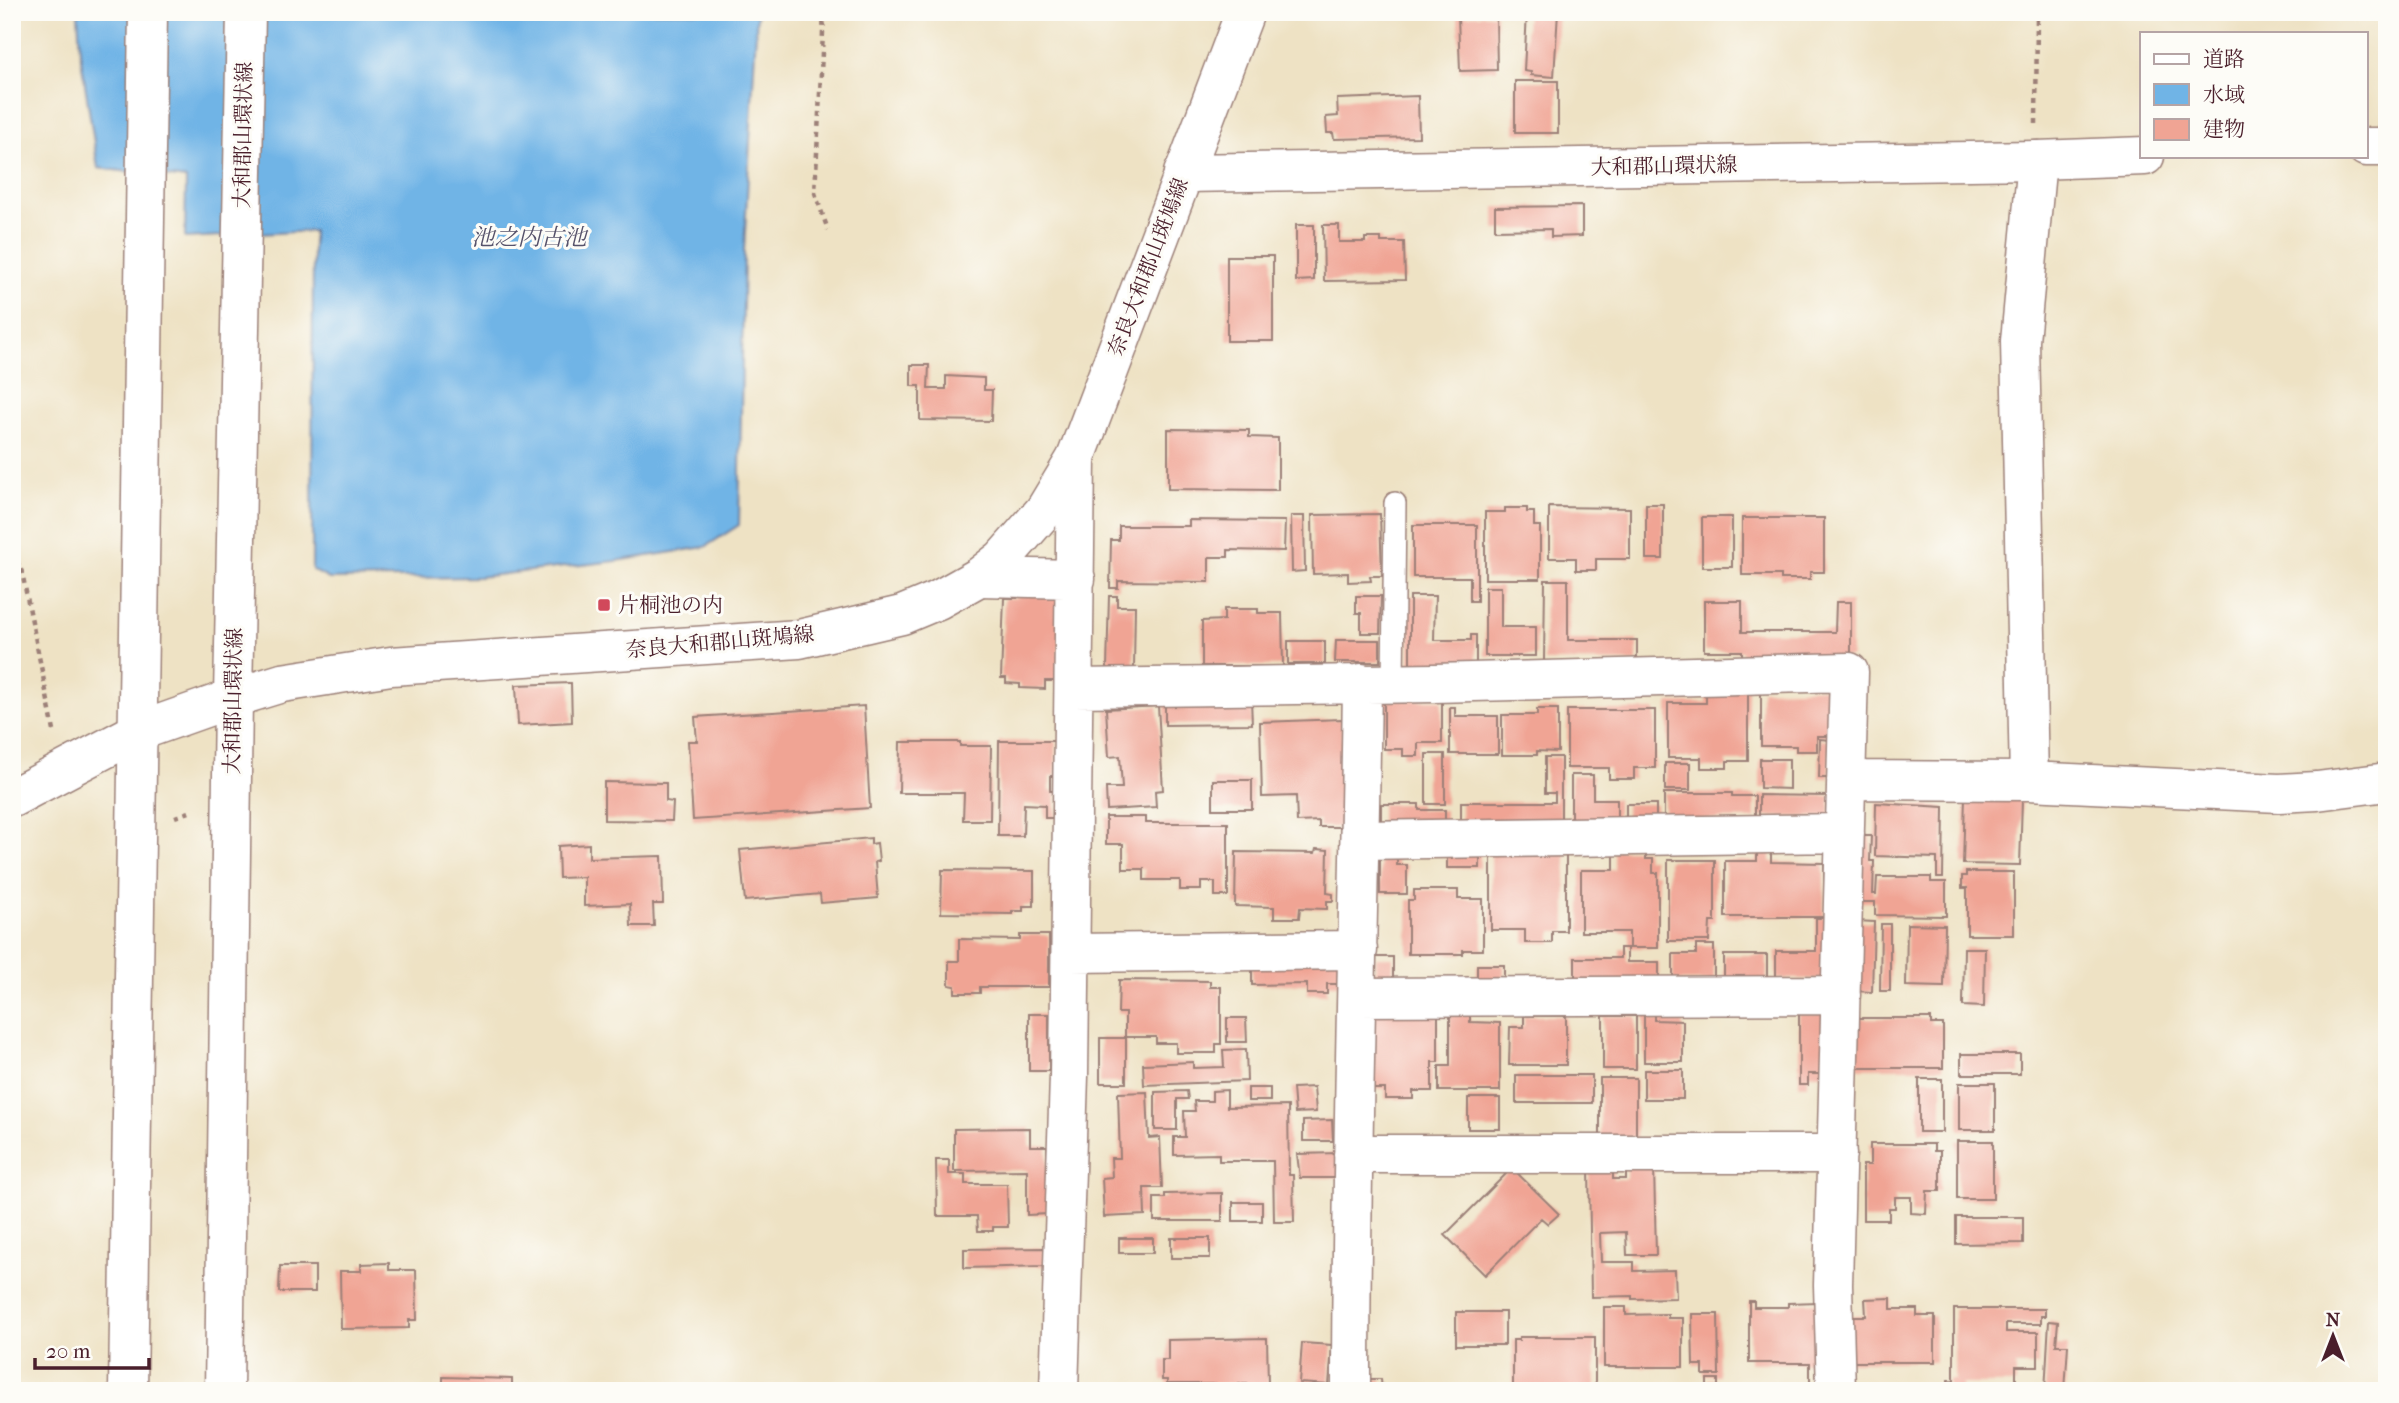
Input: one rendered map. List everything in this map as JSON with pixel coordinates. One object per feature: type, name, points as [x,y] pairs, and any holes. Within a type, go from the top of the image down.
[{"type":"street","points":[[128,1391],[148,12]]},
{"type":"street","name":"大和郡山環状線","points":[[224,1391],[246,12]]},
{"type":"street","name":"奈良大和郡山斑鳩線","points":[[12,798],[137,732],[282,683],[391,666],[799,639],[902,615],[938,600],[979,577],[1002,559],[1044,511],[1076,458],[1245,12]]},
{"type":"street","points":[[2368,147],[2387,147]]},
{"type":"street","name":"大和郡山環状線","points":[[1183,173],[2140,156]]},
{"type":"street","points":[[2029,781],[2020,341],[2037,160]]},
{"type":"street","points":[[1059,1391],[1069,1089],[1076,458]]},
{"type":"street","points":[[979,577],[1076,579]]},
{"type":"street","points":[[1075,688],[1849,672],[1833,1285],[1836,1391]]},
{"type":"street","points":[[1351,1391],[1360,840],[1378,683]]},
{"type":"street","points":[[1846,780],[2029,781],[2279,793],[2387,782]]},
{"type":"street","points":[[1360,840],[1845,832]]},
{"type":"street","points":[[1071,953],[1358,950]]},
{"type":"street","points":[[1357,997],[1841,995]]},
{"type":"street","points":[[1353,1154],[1837,1154]]},
{"type":"lane","points":[[1378,683],[1395,503]]},
{"type":"path","points":[[824,12],[815,192],[828,230]]},
{"type":"path","points":[[2037,160],[2035,74],[2038,12]]},
{"type":"path","points":[[12,541],[22,572],[62,770]]},
{"type":"water","name":"池之内古池","points":[[78,12],[757,12],[744,251],[739,525],[705,547],[616,561],[479,577],[329,579],[312,570],[313,231],[185,238],[186,179],[98,168],[80,52]]},
{"type":"building","points":[[1527,12],[1558,12],[1554,77],[1531,75],[1531,72],[1524,71]]},
{"type":"building","points":[[1496,14],[1497,70],[1460,71],[1458,16]]},
{"type":"building","points":[[1515,81],[1558,81],[1558,133],[1515,133]]},
{"type":"building","points":[[1418,96],[1419,137],[1334,139],[1333,133],[1327,133],[1326,117],[1338,116],[1337,99]]},
{"type":"building","points":[[1582,206],[1582,236],[1551,237],[1551,229],[1495,230],[1495,207]]},
{"type":"building","points":[[1296,225],[1314,225],[1314,280],[1296,281]]},
{"type":"building","points":[[1323,225],[1339,225],[1339,242],[1365,242],[1365,238],[1381,238],[1381,242],[1404,242],[1405,280],[1324,281]]},
{"type":"building","points":[[1227,256],[1273,256],[1273,341],[1227,341]]},
{"type":"building","points":[[911,365],[929,365],[928,389],[946,389],[946,376],[984,378],[984,390],[992,390],[991,421],[920,420],[920,386],[911,386]]},
{"type":"building","points":[[1168,429],[1249,430],[1249,437],[1278,438],[1278,490],[1168,489]]},
{"type":"building","points":[[1646,504],[1663,504],[1663,559],[1646,559]]},
{"type":"building","points":[[1549,507],[1630,508],[1630,559],[1596,559],[1596,570],[1576,570],[1576,558],[1549,558]]},
{"type":"building","points":[[1505,508],[1527,508],[1527,512],[1534,512],[1534,526],[1540,526],[1540,579],[1485,579],[1485,512],[1505,512]]},
{"type":"building","points":[[1380,514],[1382,576],[1370,576],[1371,581],[1348,582],[1348,573],[1313,574],[1312,515]]},
{"type":"building","points":[[1291,516],[1304,516],[1305,571],[1292,572]]},
{"type":"building","points":[[1702,517],[1732,517],[1732,567],[1702,567]]},
{"type":"building","points":[[1742,518],[1824,518],[1824,572],[1810,572],[1810,579],[1781,579],[1781,575],[1742,575]]},
{"type":"building","points":[[1189,520],[1285,521],[1284,551],[1228,550],[1228,557],[1209,557],[1209,582],[1118,581],[1118,588],[1110,588],[1111,540],[1119,540],[1119,526],[1189,526]]},
{"type":"building","points":[[1413,525],[1477,525],[1477,601],[1470,601],[1470,577],[1413,577]]},
{"type":"building","points":[[1545,580],[1568,580],[1568,640],[1637,640],[1637,662],[1544,661]]},
{"type":"building","points":[[1485,587],[1501,587],[1501,627],[1536,627],[1536,656],[1485,656]]},
{"type":"building","points":[[1017,594],[1060,596],[1058,681],[1045,681],[1045,689],[1020,688],[1020,684],[1006,683],[1006,678],[1001,678],[1004,598],[1017,598]]},
{"type":"building","points":[[1109,596],[1117,596],[1117,606],[1135,606],[1134,669],[1107,668]]},
{"type":"building","points":[[1356,596],[1381,596],[1380,633],[1361,633],[1361,613],[1356,613]]},
{"type":"building","points":[[1410,596],[1435,596],[1434,640],[1471,640],[1471,635],[1476,635],[1476,665],[1410,665]]},
{"type":"building","points":[[1704,601],[1742,601],[1742,632],[1835,632],[1836,602],[1851,602],[1851,657],[1742,657],[1742,651],[1704,651]]},
{"type":"building","points":[[1224,609],[1258,609],[1258,613],[1282,613],[1283,666],[1202,666],[1202,621],[1224,620]]},
{"type":"building","points":[[1336,640],[1380,640],[1380,662],[1335,662]]},
{"type":"building","points":[[1288,641],[1325,641],[1325,664],[1288,664]]},
{"type":"building","points":[[571,683],[572,722],[518,725],[516,685]]},
{"type":"building","points":[[1706,687],[1748,687],[1748,761],[1727,761],[1727,768],[1701,768],[1701,758],[1668,758],[1668,703],[1706,703]]},
{"type":"building","points":[[1829,688],[1829,736],[1817,736],[1817,751],[1796,751],[1796,746],[1761,746],[1761,690]]},
{"type":"building","points":[[1251,699],[1252,724],[1165,725],[1165,701]]},
{"type":"building","points":[[1384,700],[1442,700],[1442,743],[1418,743],[1418,756],[1403,756],[1403,749],[1384,749]]},
{"type":"building","points":[[864,706],[870,808],[693,820],[688,741],[697,741],[695,717]]},
{"type":"building","points":[[1158,706],[1163,790],[1155,791],[1156,807],[1107,810],[1106,788],[1122,788],[1120,756],[1109,757],[1106,709]]},
{"type":"building","points":[[1450,707],[1455,707],[1455,716],[1498,716],[1498,754],[1450,754]]},
{"type":"building","points":[[1537,709],[1558,709],[1558,752],[1537,751],[1537,755],[1502,755],[1502,715],[1537,715]]},
{"type":"building","points":[[1567,710],[1655,710],[1655,768],[1634,768],[1634,779],[1609,779],[1609,768],[1567,768]]},
{"type":"building","points":[[1342,719],[1344,827],[1319,827],[1319,821],[1297,822],[1296,796],[1262,797],[1260,722]]},
{"type":"building","points":[[1820,739],[1830,740],[1829,778],[1819,778]]},
{"type":"building","points":[[999,741],[1056,741],[1056,776],[1050,776],[1050,791],[1056,791],[1056,818],[1045,818],[1045,805],[1024,804],[1023,836],[998,836]]},
{"type":"building","points":[[900,742],[960,742],[960,746],[991,746],[990,820],[963,820],[964,793],[899,793]]},
{"type":"building","points":[[1426,754],[1445,754],[1445,804],[1426,804]]},
{"type":"building","points":[[1545,757],[1561,757],[1561,824],[1461,824],[1461,802],[1555,802],[1555,793],[1545,793]]},
{"type":"building","points":[[1760,759],[1789,759],[1789,789],[1760,788]]},
{"type":"building","points":[[1665,763],[1690,763],[1690,790],[1665,790]]},
{"type":"building","points":[[1571,775],[1593,775],[1593,799],[1617,799],[1617,822],[1571,822]]},
{"type":"building","points":[[1213,780],[1252,780],[1252,809],[1213,809]]},
{"type":"building","points":[[604,782],[666,783],[666,801],[673,802],[672,821],[604,820]]},
{"type":"building","points":[[1664,793],[1732,793],[1732,796],[1755,796],[1755,819],[1664,819]]},
{"type":"building","points":[[1759,795],[1830,796],[1830,817],[1759,817]]},
{"type":"building","points":[[1965,797],[2022,799],[2020,865],[1963,864]]},
{"type":"building","points":[[1876,803],[1944,807],[1943,878],[1937,878],[1937,858],[1875,856]]},
{"type":"building","points":[[1381,804],[1419,804],[1419,810],[1445,810],[1445,826],[1381,826]]},
{"type":"building","points":[[1626,804],[1656,804],[1656,821],[1626,821]]},
{"type":"building","points":[[1106,817],[1146,817],[1146,823],[1228,823],[1228,896],[1215,896],[1215,882],[1201,882],[1201,890],[1180,890],[1180,880],[1144,880],[1144,869],[1123,869],[1123,844],[1106,844]]},
{"type":"building","points":[[1860,836],[1871,836],[1870,861],[1874,861],[1873,894],[1876,894],[1877,877],[1931,877],[1931,882],[1946,882],[1946,916],[1875,915],[1875,902],[1859,902]]},
{"type":"building","points":[[871,838],[871,844],[877,843],[879,861],[875,862],[878,898],[821,903],[820,894],[745,901],[740,850]]},
{"type":"building","points":[[589,844],[589,858],[662,856],[663,904],[653,904],[654,926],[631,926],[630,904],[584,906],[584,877],[559,878],[558,846]]},
{"type":"building","points":[[1316,849],[1328,850],[1327,893],[1333,894],[1333,901],[1327,901],[1327,909],[1300,908],[1299,918],[1274,918],[1274,907],[1235,906],[1236,852],[1315,853]]},
{"type":"building","points":[[1757,849],[1771,849],[1771,862],[1824,863],[1824,917],[1725,917],[1725,861],[1757,861]]},
{"type":"building","points":[[1614,850],[1646,850],[1646,859],[1653,859],[1653,873],[1658,873],[1658,948],[1629,948],[1629,932],[1581,932],[1581,870],[1614,870]]},
{"type":"building","points":[[1491,852],[1566,852],[1566,931],[1552,931],[1552,943],[1525,943],[1525,930],[1491,930]]},
{"type":"building","points":[[1447,853],[1480,853],[1480,868],[1447,868]]},
{"type":"building","points":[[1380,855],[1397,855],[1397,865],[1407,865],[1407,894],[1380,894]]},
{"type":"building","points":[[1668,860],[1715,860],[1715,922],[1710,922],[1709,941],[1668,941]]},
{"type":"building","points":[[942,870],[1034,871],[1034,906],[1023,906],[1023,911],[1012,911],[1012,914],[941,913]]},
{"type":"building","points":[[1966,872],[2014,872],[2014,935],[1967,935],[1967,888],[1962,888],[1962,876],[1966,876]]},
{"type":"building","points":[[1414,890],[1458,890],[1458,899],[1483,899],[1483,950],[1463,950],[1463,954],[1408,954],[1408,900],[1414,900]]},
{"type":"building","points":[[1816,918],[1830,918],[1829,979],[1776,979],[1776,951],[1816,951]]},
{"type":"building","points":[[1857,921],[1874,922],[1872,992],[1855,991]]},
{"type":"building","points":[[1881,924],[1890,924],[1890,991],[1880,991]]},
{"type":"building","points":[[1907,924],[1945,925],[1944,987],[1906,986]]},
{"type":"building","points":[[1020,935],[1049,935],[1049,987],[980,987],[980,993],[955,993],[955,986],[949,985],[949,961],[959,961],[959,939],[1020,940]]},
{"type":"building","points":[[1696,945],[1714,945],[1714,981],[1673,981],[1673,954],[1696,954]]},
{"type":"building","points":[[1620,948],[1627,948],[1627,962],[1659,962],[1659,984],[1575,983],[1575,958],[1620,958]]},
{"type":"building","points":[[1964,948],[1985,948],[1984,1007],[1963,1006]]},
{"type":"building","points":[[1724,955],[1767,955],[1767,980],[1724,979]]},
{"type":"building","points":[[1344,956],[1344,984],[1327,984],[1327,994],[1307,994],[1307,984],[1252,985],[1252,957]]},
{"type":"building","points":[[1376,957],[1393,957],[1393,987],[1375,986]]},
{"type":"building","points":[[1477,965],[1504,965],[1504,984],[1477,984]]},
{"type":"building","points":[[1119,980],[1210,981],[1210,987],[1221,987],[1221,1044],[1216,1044],[1216,1053],[1176,1053],[1176,1043],[1156,1043],[1156,1037],[1125,1037],[1125,1013],[1118,1013]]},
{"type":"building","points":[[1644,1007],[1654,1007],[1654,1020],[1683,1021],[1683,1062],[1644,1062]]},
{"type":"building","points":[[1450,1008],[1470,1008],[1470,1022],[1500,1023],[1500,1091],[1439,1091],[1439,1066],[1450,1066]]},
{"type":"building","points":[[1374,1012],[1438,1012],[1438,1062],[1432,1062],[1432,1091],[1413,1091],[1413,1099],[1385,1099],[1385,1089],[1374,1089]]},
{"type":"building","points":[[1029,1014],[1049,1014],[1049,1071],[1029,1071]]},
{"type":"building","points":[[1799,1014],[1826,1014],[1826,1074],[1808,1074],[1808,1085],[1799,1085]]},
{"type":"building","points":[[1524,1016],[1566,1016],[1566,1065],[1509,1065],[1510,1027],[1524,1027]]},
{"type":"building","points":[[1603,1016],[1636,1016],[1636,1069],[1603,1069]]},
{"type":"building","points":[[1227,1018],[1246,1018],[1247,1042],[1227,1042]]},
{"type":"building","points":[[1858,1018],[1931,1018],[1931,1024],[1943,1024],[1943,1068],[1858,1068]]},
{"type":"building","points":[[1100,1038],[1126,1038],[1126,1083],[1100,1083]]},
{"type":"building","points":[[1246,1049],[1247,1081],[1144,1085],[1143,1064],[1193,1062],[1193,1068],[1224,1067],[1223,1050]]},
{"type":"building","points":[[1961,1054],[2020,1054],[2020,1074],[1961,1074]]},
{"type":"building","points":[[1644,1070],[1683,1070],[1683,1099],[1644,1099]]},
{"type":"building","points":[[1516,1075],[1592,1075],[1592,1103],[1516,1103]]},
{"type":"building","points":[[1600,1078],[1636,1078],[1636,1137],[1600,1137]]},
{"type":"building","points":[[1919,1079],[1942,1079],[1942,1132],[1919,1132]]},
{"type":"building","points":[[1959,1083],[1995,1083],[1995,1130],[1959,1130]]},
{"type":"building","points":[[1314,1087],[1316,1112],[1295,1113],[1293,1088]]},
{"type":"building","points":[[1248,1088],[1270,1088],[1270,1101],[1248,1101]]},
{"type":"building","points":[[1227,1090],[1227,1107],[1288,1106],[1289,1175],[1293,1175],[1294,1222],[1274,1222],[1273,1161],[1219,1161],[1219,1154],[1174,1155],[1174,1137],[1185,1137],[1184,1111],[1195,1111],[1194,1101],[1212,1101],[1212,1091]]},
{"type":"building","points":[[1187,1091],[1188,1099],[1177,1099],[1177,1130],[1155,1130],[1155,1092]]},
{"type":"building","points":[[1147,1092],[1149,1138],[1160,1137],[1162,1188],[1144,1188],[1145,1215],[1104,1217],[1102,1178],[1112,1177],[1111,1158],[1120,1158],[1118,1093]]},
{"type":"building","points":[[1468,1098],[1500,1098],[1500,1129],[1468,1129]]},
{"type":"building","points":[[1332,1120],[1333,1141],[1303,1141],[1303,1121]]},
{"type":"building","points":[[1030,1128],[1030,1146],[1047,1146],[1048,1214],[1027,1215],[1027,1170],[954,1171],[954,1129]]},
{"type":"building","points":[[1957,1141],[1993,1141],[1993,1199],[1957,1199]]},
{"type":"building","points":[[1870,1144],[1934,1144],[1934,1151],[1940,1151],[1940,1191],[1927,1191],[1926,1214],[1911,1213],[1911,1197],[1895,1197],[1895,1208],[1889,1208],[1889,1220],[1863,1220],[1863,1165],[1870,1165]]},
{"type":"building","points":[[1340,1153],[1341,1178],[1300,1178],[1297,1154]]},
{"type":"building","points":[[936,1160],[949,1160],[949,1174],[965,1174],[965,1184],[1007,1184],[1008,1227],[978,1231],[977,1216],[937,1216]]},
{"type":"building","points":[[1613,1166],[1613,1179],[1626,1179],[1626,1167],[1654,1166],[1656,1255],[1627,1255],[1626,1232],[1600,1233],[1601,1262],[1634,1262],[1634,1271],[1675,1270],[1676,1298],[1591,1297],[1589,1167]]},
{"type":"building","points":[[1512,1168],[1559,1214],[1548,1224],[1541,1218],[1485,1275],[1445,1235]]},
{"type":"building","points":[[1222,1193],[1222,1221],[1154,1221],[1154,1198],[1165,1198],[1165,1194]]},
{"type":"building","points":[[1233,1202],[1262,1202],[1262,1221],[1233,1221]]},
{"type":"building","points":[[1956,1217],[2023,1217],[2023,1243],[1956,1244]]},
{"type":"building","points":[[1119,1238],[1153,1238],[1153,1253],[1119,1253]]},
{"type":"building","points":[[1171,1238],[1210,1238],[1210,1258],[1171,1258]]},
{"type":"building","points":[[1044,1248],[1044,1266],[964,1268],[964,1249]]},
{"type":"building","points":[[389,1263],[389,1270],[416,1270],[417,1320],[409,1320],[409,1328],[341,1329],[340,1271],[361,1271],[361,1264]]},
{"type":"building","points":[[280,1266],[315,1266],[315,1292],[279,1292]]},
{"type":"building","points":[[1891,1298],[1891,1309],[1917,1309],[1917,1316],[1935,1316],[1935,1362],[1847,1362],[1847,1316],[1866,1316],[1865,1299]]},
{"type":"building","points":[[1749,1301],[1754,1301],[1754,1307],[1788,1307],[1788,1303],[1818,1302],[1818,1391],[1810,1391],[1810,1363],[1749,1363]]},
{"type":"building","points":[[1604,1307],[1626,1307],[1626,1315],[1668,1314],[1668,1318],[1683,1318],[1683,1367],[1604,1367]]},
{"type":"building","points":[[1954,1309],[2045,1309],[2041,1324],[2006,1324],[2006,1332],[2038,1332],[2038,1366],[2016,1366],[2016,1384],[1962,1384],[1962,1391],[1948,1391],[1948,1380],[1954,1380]]},
{"type":"building","points":[[1456,1312],[1505,1312],[1505,1345],[1456,1345]]},
{"type":"building","points":[[1692,1314],[1718,1314],[1719,1375],[1703,1375],[1703,1365],[1693,1365]]},
{"type":"building","points":[[2049,1321],[2058,1322],[2056,1345],[2068,1345],[2065,1391],[2045,1391]]},
{"type":"building","points":[[1519,1337],[1595,1337],[1595,1391],[1513,1391],[1513,1340],[1519,1340]]},
{"type":"building","points":[[1267,1338],[1268,1384],[1167,1384],[1167,1380],[1162,1380],[1162,1360],[1168,1360],[1168,1340]]},
{"type":"building","points":[[1302,1343],[1332,1345],[1329,1385],[1299,1383]]},
{"type":"building","points":[[443,1377],[512,1379],[512,1391],[443,1391]]},
{"type":"building","points":[[1370,1379],[1381,1379],[1382,1391],[1370,1391]]},
{"type":"building","points":[[1707,1379],[1718,1379],[1718,1391],[1707,1391]]},
{"type":"place","name":"片桐池の内","points":[[604,605]]}]
